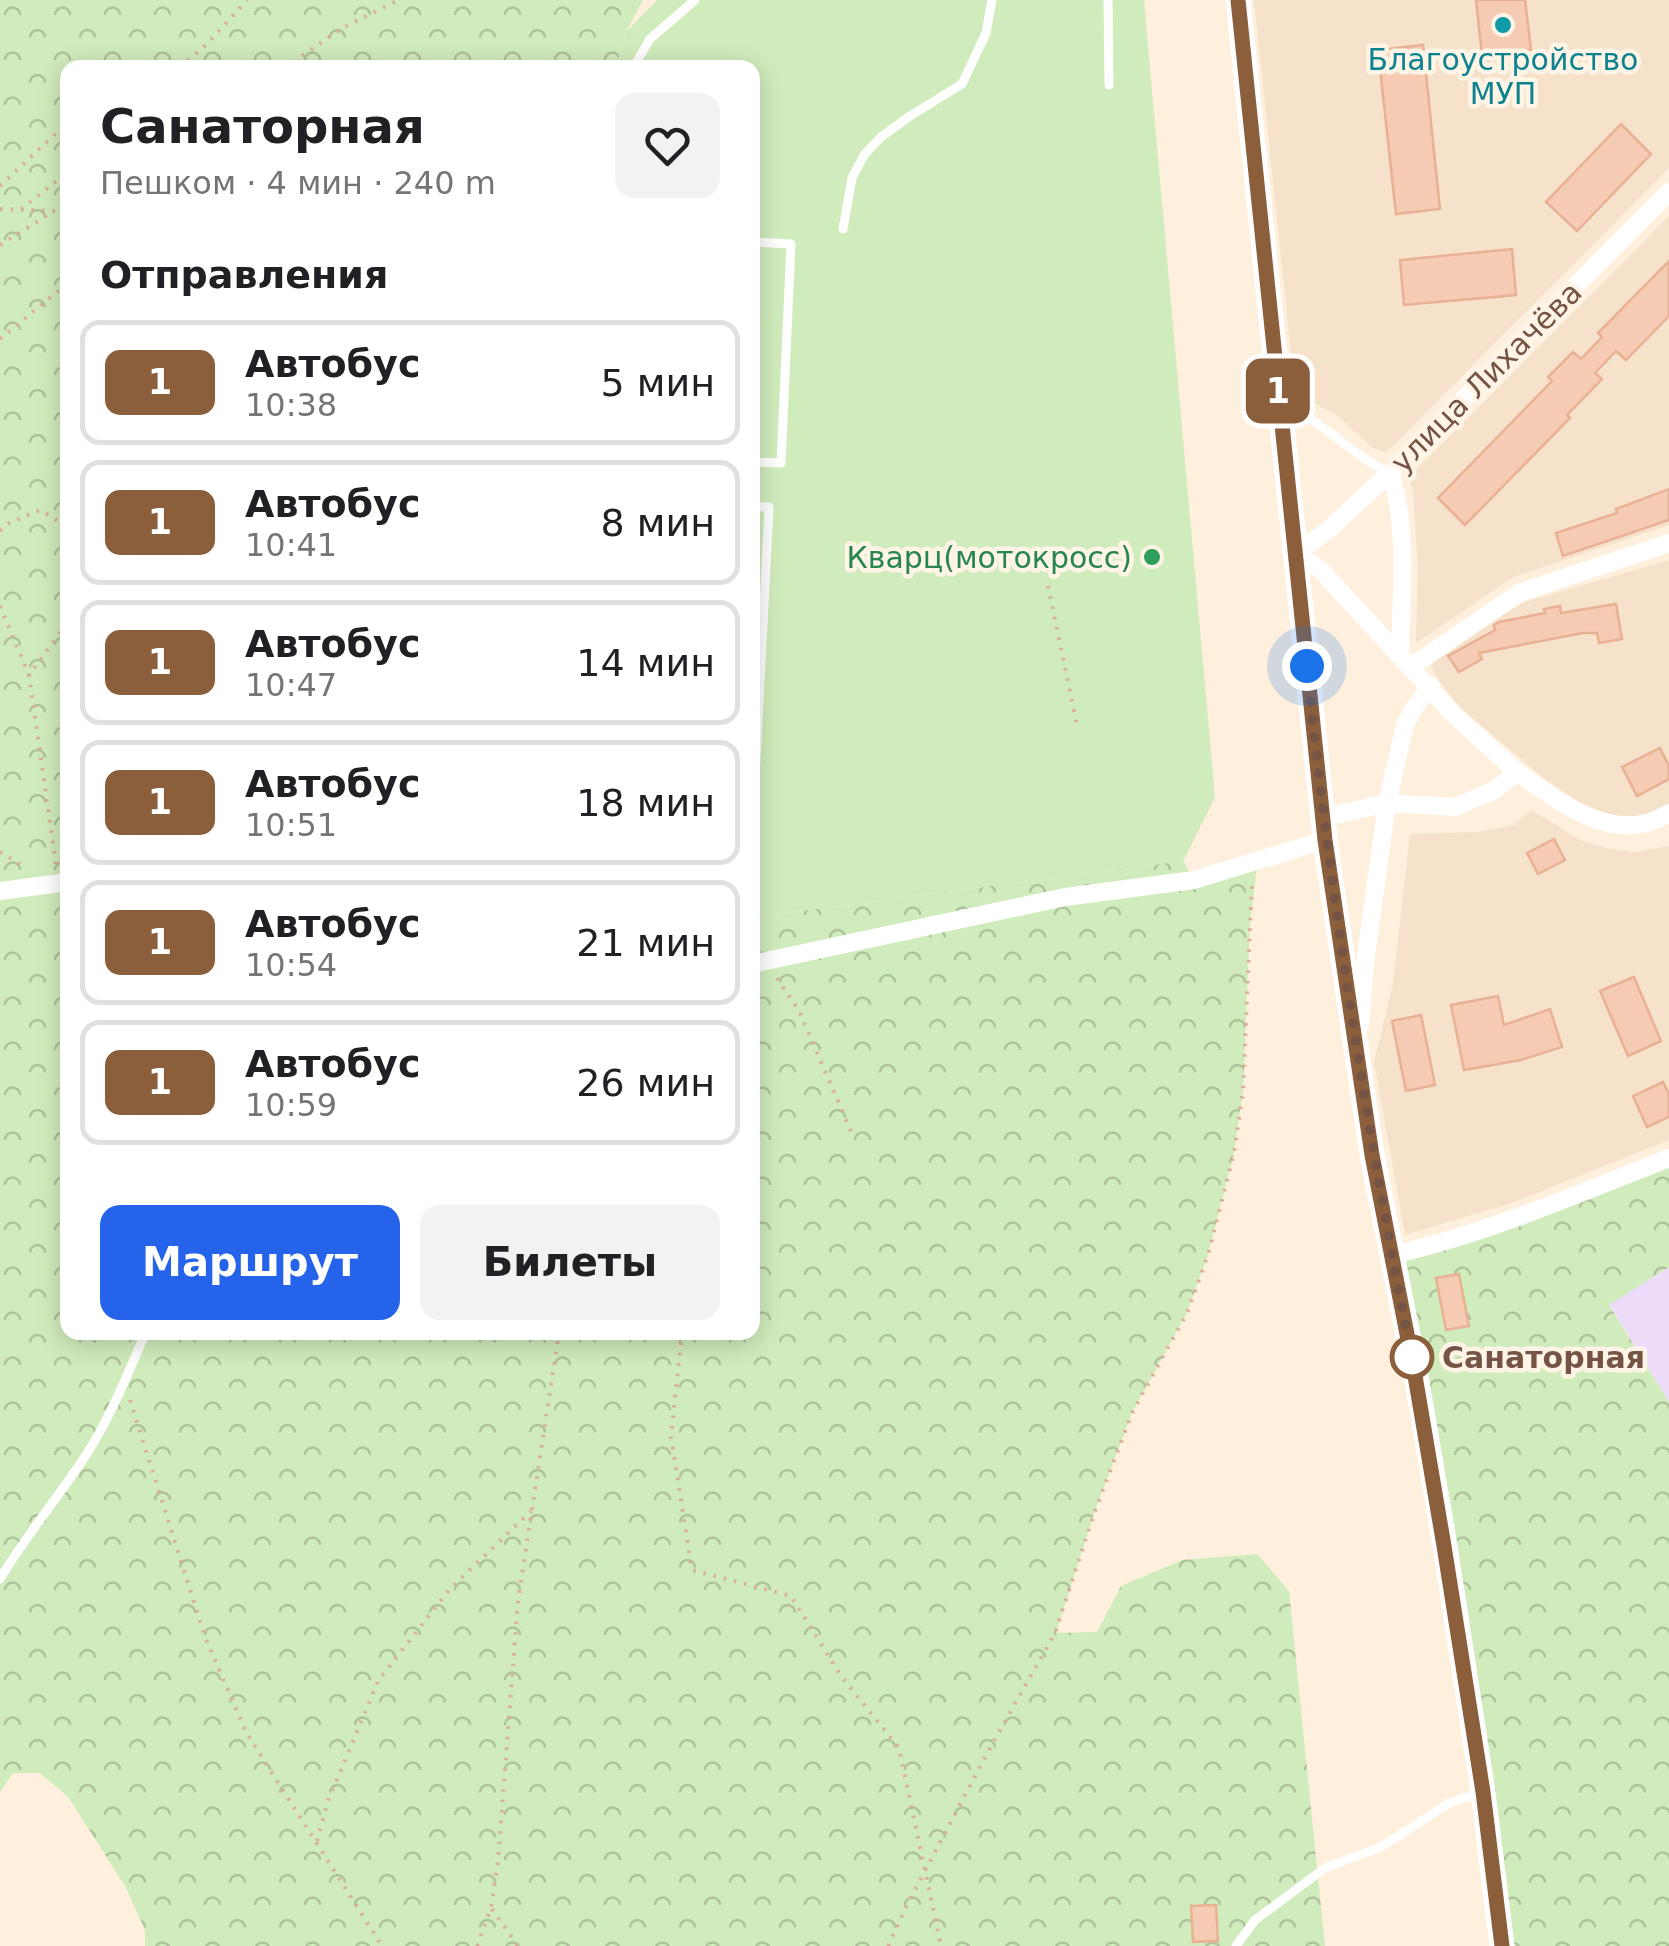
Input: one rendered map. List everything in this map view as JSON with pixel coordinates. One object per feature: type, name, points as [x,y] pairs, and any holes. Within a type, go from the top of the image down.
[{"type":"main road","points":[[1238,0],[1324,829],[1358,1061],[1441,1526],[1483,1792],[1502,1946]]},
{"type":"street","name":"улица Лихачёва","points":[[1296,553],[1328,530],[1390,473],[1669,192]]},
{"type":"street","points":[[1390,473],[1397,494],[1406,660]]},
{"type":"street","points":[[1406,660],[1519,593],[1669,543]]},
{"type":"street","points":[[1296,553],[1320,569],[1453,714],[1518,772],[1568,808],[1593,820],[1632,824],[1669,813]]},
{"type":"street","points":[[1358,1061],[1365,962],[1387,804],[1405,725],[1431,686]]},
{"type":"street","points":[[760,963],[1064,897],[1194,880],[1258,860],[1387,804],[1455,807],[1495,790],[1518,772]]},
{"type":"street","points":[[0,891],[60,883]]},
{"type":"street","points":[[1392,1256],[1518,1218],[1669,1158]]},
{"type":"lane","points":[[639,60],[650,40],[694,0]]},
{"type":"lane","points":[[843,229],[852,178],[864,155],[910,116],[962,84],[986,33],[992,0]]},
{"type":"lane","points":[[1108,0],[1109,85]]},
{"type":"lane","points":[[760,242],[791,244],[781,463],[760,462]]},
{"type":"lane","points":[[1280,404],[1303,412],[1364,462],[1390,473]]},
{"type":"lane","points":[[760,507],[769,508],[760,675]]},
{"type":"lane","points":[[0,1580],[85,1457],[142,1340]]},
{"type":"lane","points":[[1235,1946],[1255,1920],[1325,1868],[1381,1847],[1449,1804],[1483,1792]]},
{"type":"path","points":[[189,60],[247,0]]},
{"type":"path","points":[[296,60],[342,28],[399,0]]},
{"type":"path","points":[[0,186],[60,130]]},
{"type":"path","points":[[20,210],[60,178]]},
{"type":"path","points":[[0,245],[60,208]]},
{"type":"path","points":[[0,210],[55,211]]},
{"type":"path","points":[[0,339],[60,290]]},
{"type":"path","points":[[0,531],[9,522],[40,510],[60,522]]},
{"type":"path","points":[[1048,586],[1078,730]]},
{"type":"path","points":[[0,606],[29,675],[60,865]]},
{"type":"path","points":[[29,675],[60,633]]},
{"type":"path","points":[[888,1946],[1055,1633],[1132,1412],[1186,1314],[1208,1255],[1234,1153],[1242,1091],[1251,887],[1258,860]]},
{"type":"path","points":[[760,964],[798,1011],[853,1136]]},
{"type":"path","points":[[477,1946],[491,1908],[498,1861],[518,1601],[558,1340]]},
{"type":"path","points":[[681,1340],[672,1436],[692,1570],[791,1596],[841,1676],[899,1748],[941,1946]]},
{"type":"path","points":[[124,1382],[206,1636],[246,1732],[382,1946]]},
{"type":"path","points":[[316,1844],[328,1800],[378,1681],[449,1590],[531,1512]]},
{"type":"path","points":[[491,1908],[518,1946]]},
{"type":"shaded area","points":[[1254,0],[1669,0],[1669,168],[1386,453],[1373,448],[1336,415],[1295,392]]},
{"type":"shaded area","points":[[1669,216],[1669,525],[1514,577],[1416,643],[1418,567],[1409,477]]},
{"type":"shaded area","points":[[1669,560],[1669,810],[1632,819],[1611,816],[1577,801],[1541,776],[1462,709],[1438,680],[1430,663],[1525,602]]},
{"type":"shaded area","points":[[1532,810],[1580,840],[1605,848],[1634,852],[1669,846],[1669,1140],[1512,1203],[1405,1235],[1374,1062],[1393,983],[1410,834],[1478,832],[1513,825]]},
{"type":"shaded area","points":[[1669,1267],[1669,1402],[1609,1304]]},
{"type":"green space","points":[[0,0],[643,0],[626,32],[618,60],[60,60],[60,1340],[760,1340],[760,916],[1183,861],[1194,880],[1258,860],[1250,924],[1243,1091],[1234,1153],[1208,1255],[1187,1313],[1132,1413],[1056,1633],[1097,1632],[1121,1586],[1182,1560],[1257,1554],[1289,1591],[1325,1946],[145,1946],[145,1930],[126,1888],[69,1798],[40,1773],[13,1773],[0,1792]]},
{"type":"green space","points":[[657,0],[1144,0],[1215,797],[1183,861],[760,916],[760,60],[618,60],[626,32]]},
{"type":"green space","points":[[1669,1158],[1669,1267],[1609,1305],[1669,1402],[1669,1946],[1502,1946],[1392,1255]]},
{"type":"building","name":"Благоустройство МУП","points":[[1476,0],[1525,0],[1531,50],[1482,55]]},
{"type":"building","points":[[1423,45],[1440,209],[1396,214],[1378,50]]},
{"type":"building","points":[[1621,124],[1651,154],[1577,231],[1546,202]]},
{"type":"building","points":[[1512,249],[1516,295],[1404,305],[1400,260]]},
{"type":"building","points":[[1669,261],[1669,316],[1626,360],[1616,351],[1595,373],[1602,379],[1567,415],[1570,418],[1465,525],[1438,498],[1552,381],[1548,377],[1573,352],[1581,359],[1602,337],[1598,333]]},
{"type":"building","points":[[1669,489],[1669,520],[1563,556],[1556,533],[1617,513],[1616,509]]},
{"type":"building","points":[[1616,604],[1622,639],[1599,643],[1597,633],[1583,633],[1479,653],[1482,659],[1459,672],[1448,656],[1495,630],[1494,625],[1499,622],[1560,606],[1561,613]]},
{"type":"building","points":[[1660,748],[1669,766],[1669,779],[1637,796],[1622,767]]},
{"type":"building","points":[[1554,839],[1565,860],[1538,874],[1527,853]]},
{"type":"building","points":[[1634,977],[1661,1041],[1628,1056],[1600,991]]},
{"type":"building","points":[[1498,996],[1504,1025],[1550,1009],[1562,1047],[1521,1060],[1464,1070],[1451,1005]]},
{"type":"building","points":[[1421,1015],[1435,1085],[1406,1091],[1392,1021]]},
{"type":"building","points":[[1663,1082],[1669,1094],[1669,1117],[1647,1127],[1633,1096]]},
{"type":"building","points":[[1459,1274],[1469,1326],[1446,1330],[1436,1278]]},
{"type":"building","points":[[1216,1905],[1218,1941],[1193,1942],[1191,1906]]},
{"type":"bus line","name":"1","points":[[1238,0],[1325,840],[1372,1155],[1444,1546],[1483,1792],[1502,1946]]},
{"type":"place","name":"Благоустройство МУП","points":[[1503,25]]},
{"type":"place","name":"Кварц(мотокросс)","points":[[1152,557]]},
{"type":"place","name":"Санаторная","points":[[1412,1357]]},
{"type":"route","points":[[1307,666],[1325,840],[1372,1155],[1414,1370],[1412,1357]]}]
